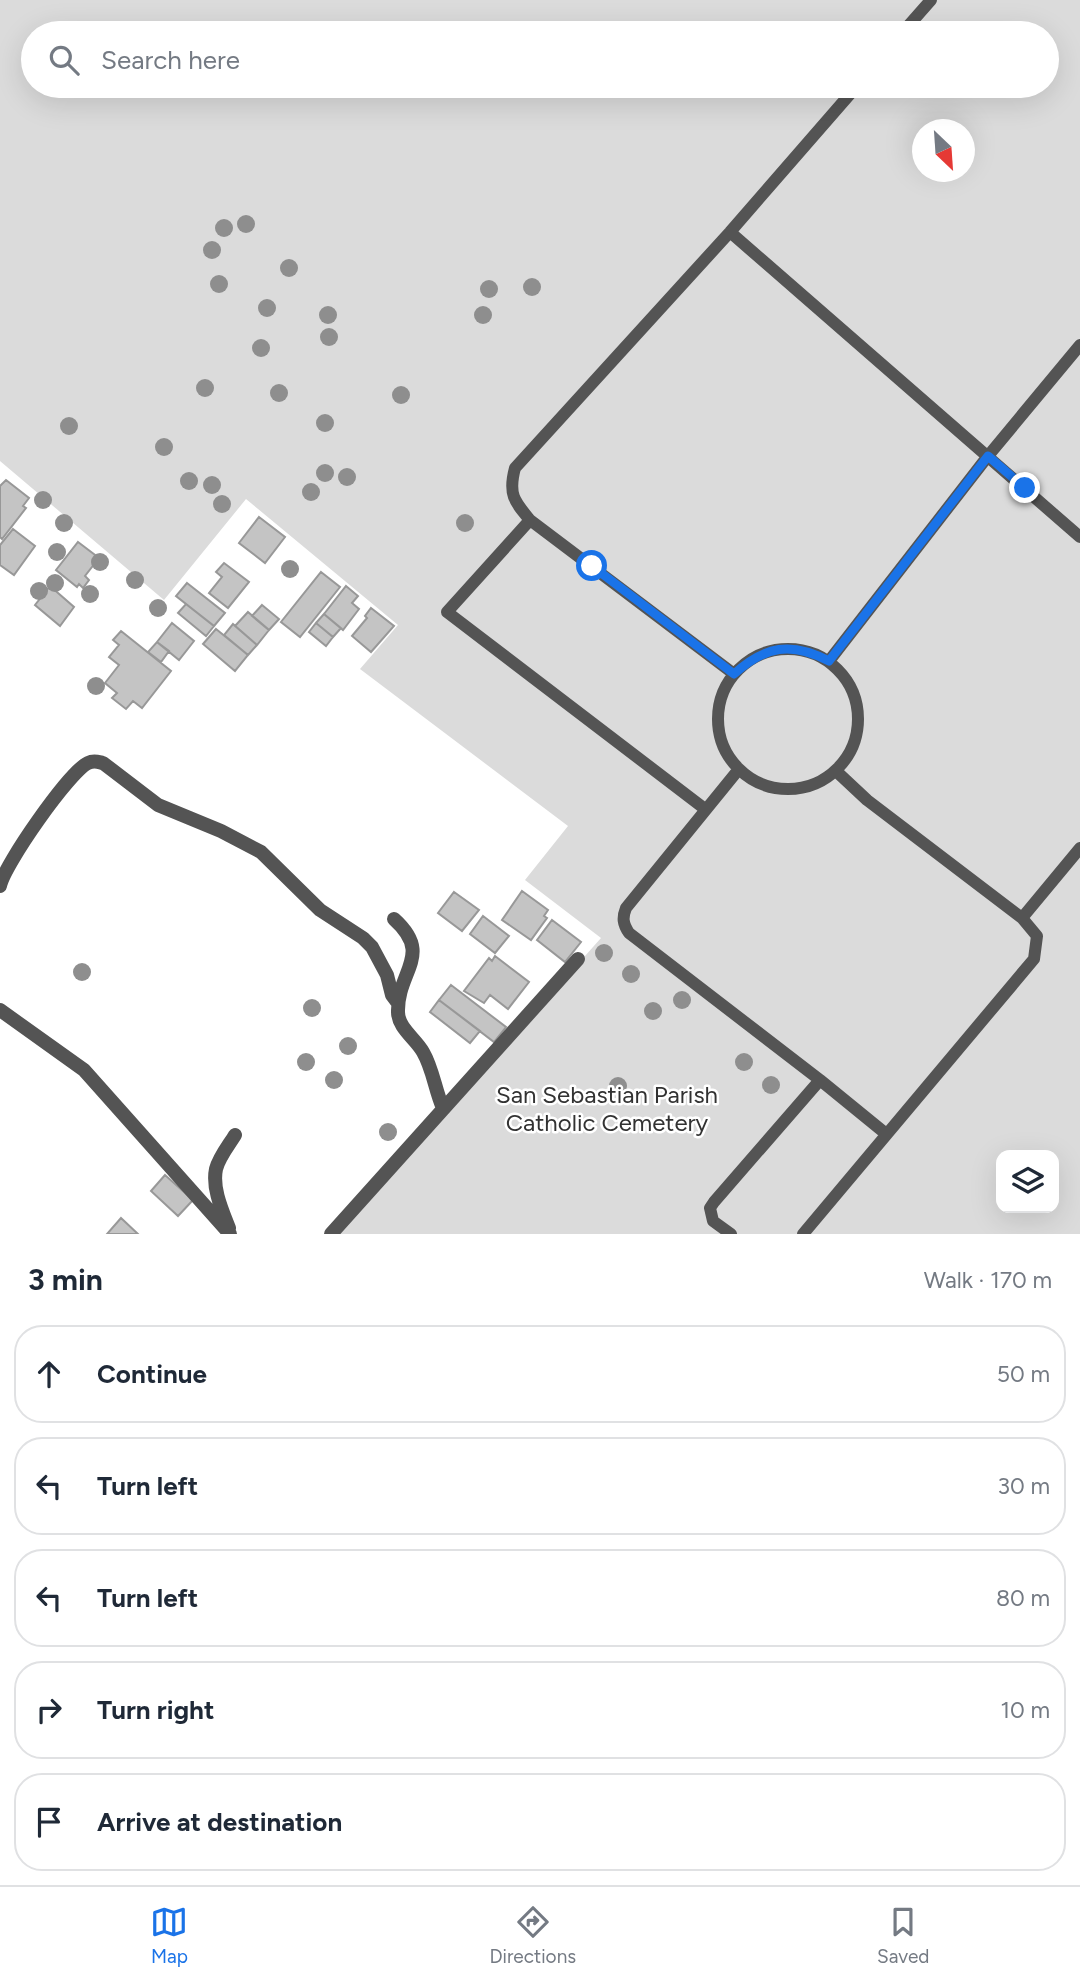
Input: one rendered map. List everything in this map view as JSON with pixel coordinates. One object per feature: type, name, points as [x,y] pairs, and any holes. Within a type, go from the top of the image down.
[{"type":"street","points":[[1,878],[78,770],[94,761],[103,763],[158,805],[221,831],[261,852],[320,911],[363,938],[372,947],[398,1003]]},
{"type":"street","points":[[394,919],[412,938],[414,949],[398,1003],[398,1016],[425,1054],[443,1108]]},
{"type":"street","points":[[331,1234],[579,959]]},
{"type":"street","points":[[0,1010],[84,1070],[231,1234]]},
{"type":"street","points":[[231,1234],[215,1180],[216,1166],[235,1135]]},
{"type":"lane","points":[[913,21],[931,0]]},
{"type":"lane","points":[[734,674],[530,520],[511,494],[511,482],[515,468],[730,232],[847,98]]},
{"type":"lane","points":[[730,232],[1080,537]]},
{"type":"lane","points":[[829,661],[988,456],[1080,345]]},
{"type":"lane","points":[[530,520],[447,612],[705,809]]},
{"type":"lane","points":[[789,648],[810,651],[829,661],[844,675],[855,693],[859,714],[857,735],[849,755],[836,771],[818,783],[797,789],[776,788],[756,781],[739,769],[726,753],[719,733],[718,712],[723,692],[734,674],[749,660],[769,651],[789,648]]},
{"type":"lane","points":[[739,769],[626,908],[624,926],[629,933],[885,1133]]},
{"type":"lane","points":[[803,1234],[885,1133],[1034,959],[1037,936],[1022,918],[867,800],[836,771]]},
{"type":"lane","points":[[1022,918],[1080,848]]},
{"type":"lane","points":[[731,1234],[713,1221],[710,1209],[820,1080]]},
{"type":"green space","name":"San Sebastian Parish Catholic Cemetery","points":[[0,0],[1080,0],[1080,1234],[338,1234],[601,938],[525,880],[568,826],[360,669],[398,625],[246,499],[164,600],[0,461]]},
{"type":"building","points":[[6,480],[29,498],[23,506],[26,508],[2,539],[0,486]]},
{"type":"building","points":[[259,517],[285,537],[265,563],[239,543]]},
{"type":"building","points":[[13,529],[35,546],[14,575],[0,565],[0,545]]},
{"type":"building","points":[[78,542],[99,558],[85,576],[89,580],[83,588],[79,584],[77,587],[56,570]]},
{"type":"building","points":[[224,563],[249,582],[228,608],[209,593],[222,577],[216,572]]},
{"type":"building","points":[[321,572],[340,587],[300,637],[281,622]]},
{"type":"building","points":[[187,583],[225,613],[214,626],[176,596]]},
{"type":"building","points":[[50,586],[74,607],[60,626],[35,605]]},
{"type":"building","points":[[346,586],[358,596],[352,603],[359,609],[343,630],[324,614]]},
{"type":"building","points":[[186,604],[214,626],[206,636],[178,613]]},
{"type":"building","points":[[262,605],[279,619],[269,630],[252,616]]},
{"type":"building","points":[[371,608],[394,626],[371,652],[352,636],[367,618],[365,616]]},
{"type":"building","points":[[248,612],[269,630],[257,645],[235,626]]},
{"type":"building","points":[[324,614],[341,628],[333,637],[316,623]]},
{"type":"building","points":[[172,623],[194,641],[179,660],[157,642]]},
{"type":"building","points":[[316,623],[333,637],[326,646],[309,632]]},
{"type":"building","points":[[233,624],[257,645],[248,655],[224,635]]},
{"type":"building","points":[[216,629],[248,655],[235,671],[203,644]]},
{"type":"building","points":[[121,631],[171,671],[142,708],[133,701],[126,709],[112,698],[117,693],[105,683],[119,665],[109,657],[119,645],[113,640]]},
{"type":"building","points":[[157,642],[169,651],[161,662],[148,652]]},
{"type":"building","points":[[522,891],[548,910],[544,916],[547,918],[531,940],[502,920]]},
{"type":"building","points":[[454,892],[479,910],[462,931],[438,913]]},
{"type":"building","points":[[483,916],[509,936],[495,953],[470,934]]},
{"type":"building","points":[[552,920],[581,942],[565,962],[537,940]]},
{"type":"building","points":[[495,956],[529,982],[508,1009],[490,995],[484,1003],[464,991],[489,958],[492,961]]},
{"type":"building","points":[[451,985],[506,1027],[494,1042],[439,1000]]},
{"type":"building","points":[[439,1000],[480,1031],[470,1043],[430,1012]]},
{"type":"building","points":[[165,1175],[193,1200],[178,1216],[151,1191]]},
{"type":"building","points":[[121,1218],[138,1234],[107,1234]]},
{"type":"route","points":[[592,566],[734,674],[749,660],[769,651],[789,648],[810,651],[829,661],[988,456],[1025,488]]}]
